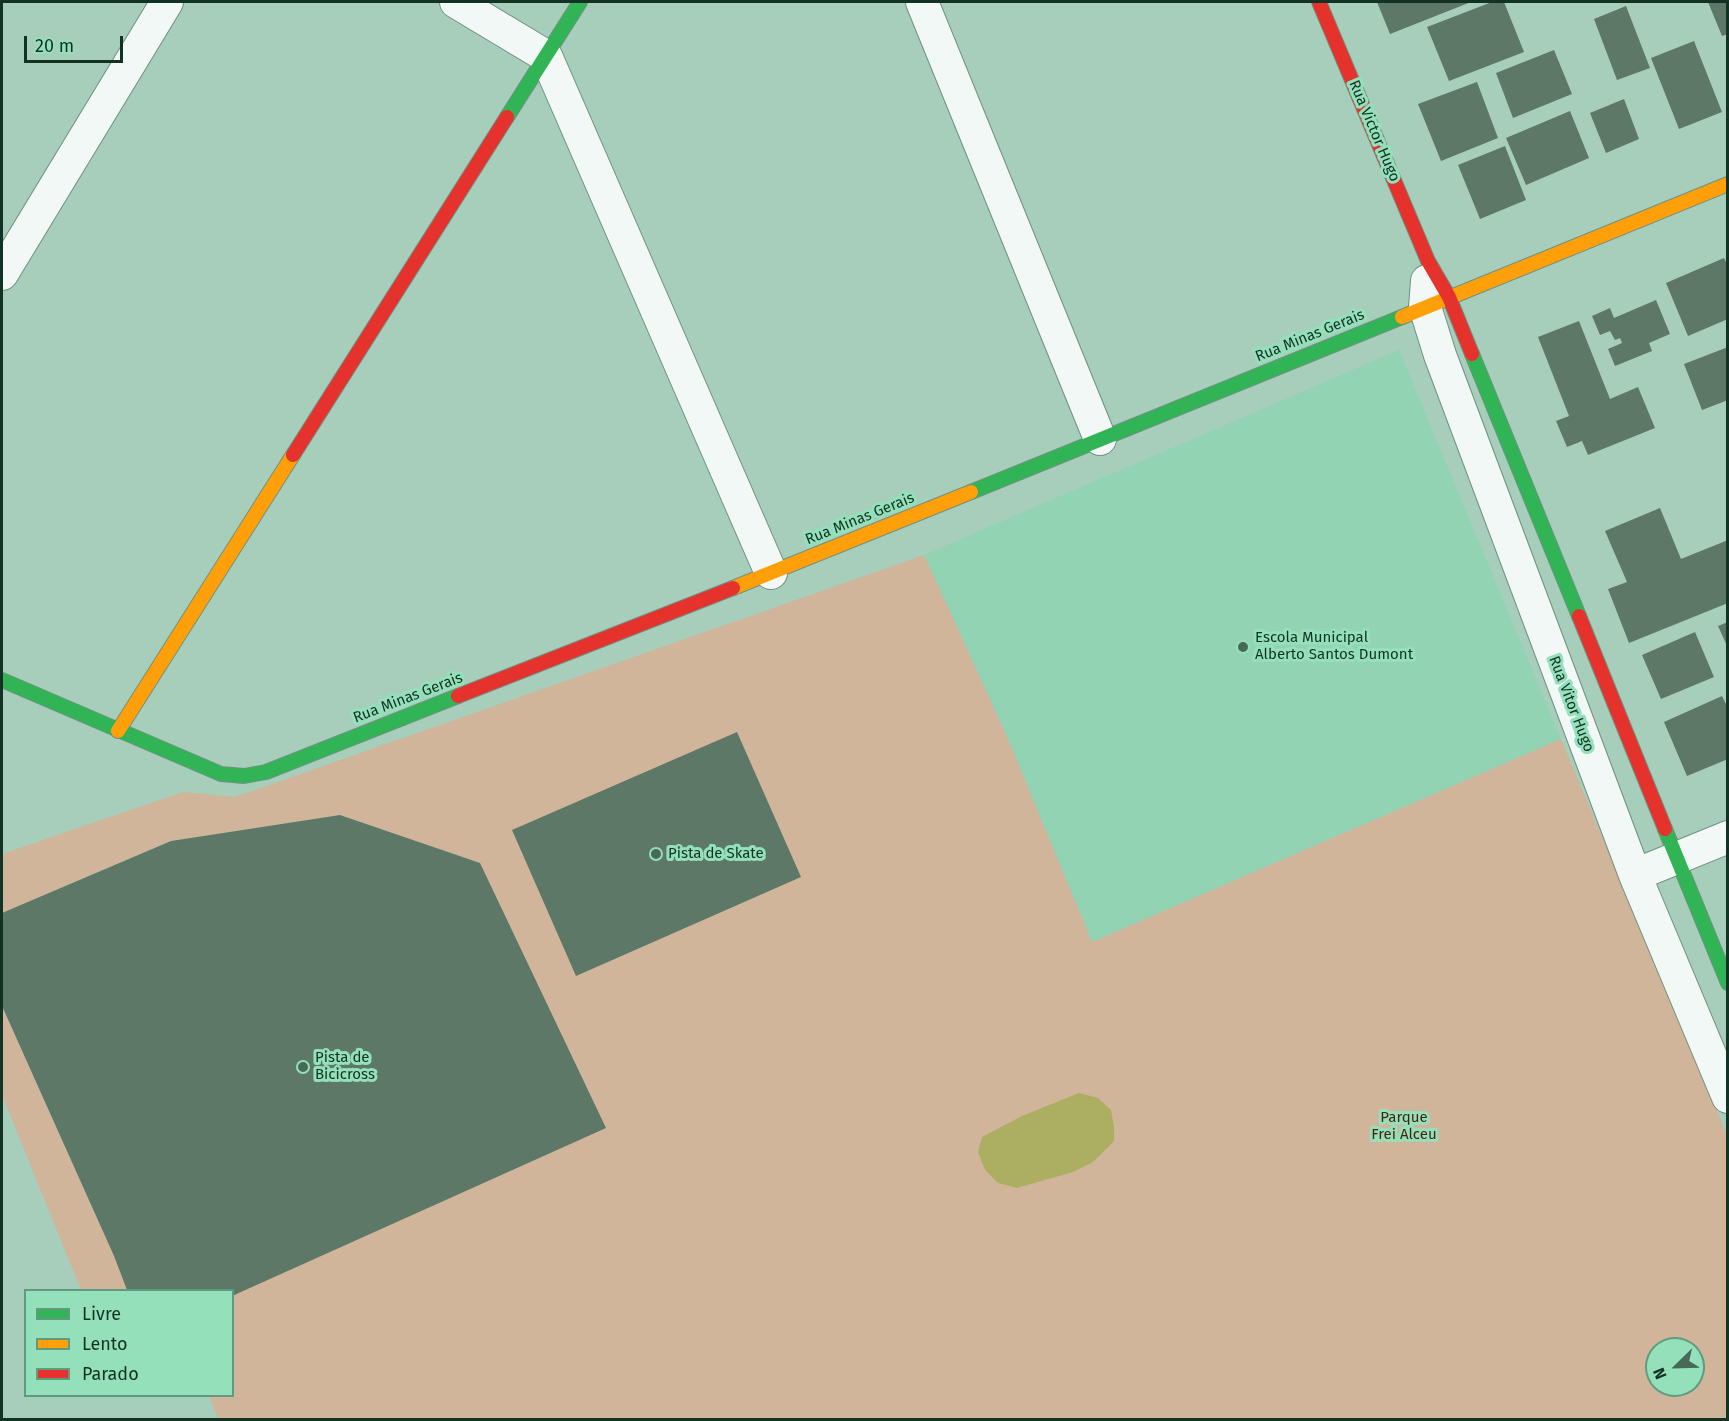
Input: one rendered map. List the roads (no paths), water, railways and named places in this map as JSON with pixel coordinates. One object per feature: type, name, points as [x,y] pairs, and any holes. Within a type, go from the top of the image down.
[{"type":"street","points":[[2,274],[167,2]]},
{"type":"street","points":[[456,2],[546,56],[771,573]]},
{"type":"street","points":[[118,731],[580,2]]},
{"type":"street","points":[[922,2],[1100,440]]},
{"type":"street","name":"Rua Victor Hugo","points":[[1319,2],[1428,261],[1437,302]]},
{"type":"street","name":"Rua Minas Gerais","points":[[2,680],[221,774],[244,776],[266,772],[771,573],[1728,184]]},
{"type":"street","points":[[1437,302],[1728,982]]},
{"type":"street","name":"Rua Vitor Hugo","points":[[1437,302],[1440,355],[1635,875],[1728,1097]]},
{"type":"street","points":[[1635,875],[1728,837]]},
{"type":"place","name":"Escola Municipal Alberto Santos Dumont","points":[[1243,647]]},
{"type":"place","name":"Pista de Skate","points":[[656,854]]},
{"type":"place","name":"Pista de Bicicross","points":[[303,1067]]},
{"type":"park label","name":"Parque Frei Alceu","points":[[1404,1126]]}]
